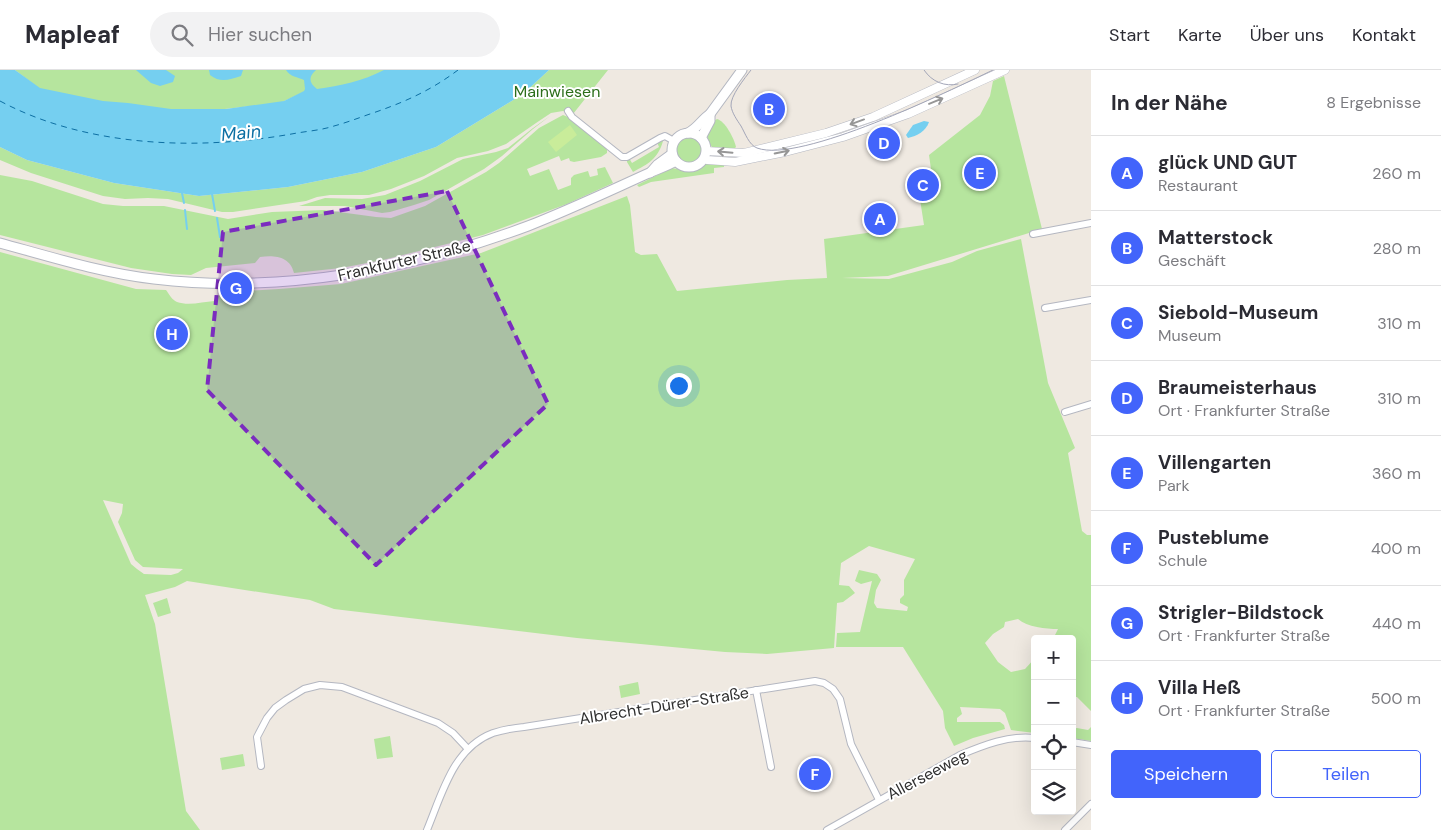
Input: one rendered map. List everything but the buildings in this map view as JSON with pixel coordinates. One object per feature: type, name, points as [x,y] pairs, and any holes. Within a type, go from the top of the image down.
[{"type":"main road","points":[[688,133],[698,135],[705,144],[705,154],[696,165],[691,166],[681,165],[674,158],[671,139],[697,128],[704,118],[710,114],[742,70]]},
{"type":"main road","points":[[702,138],[710,121],[710,114]]},
{"type":"main road","name":"Frankfurter Straße","points":[[0,243],[87,267],[176,282],[229,283],[312,279],[384,267],[436,255],[486,240],[569,209],[650,173],[656,164],[674,158]]},
{"type":"street","points":[[705,154],[707,160],[735,162],[785,152],[827,137],[975,70]]},
{"type":"street","points":[[827,137],[877,125],[908,114],[1005,70]]},
{"type":"street","points":[[902,104],[908,114]]},
{"type":"street","points":[[568,111],[572,117],[622,158],[665,136],[671,139]]},
{"type":"street","points":[[873,117],[877,125]]},
{"type":"street","points":[[1033,234],[1091,223]]},
{"type":"street","points":[[1045,308],[1091,300]]},
{"type":"street","points":[[1065,412],[1091,404]]},
{"type":"street","name":"Albrecht-Dürer-Straße","points":[[427,830],[451,773],[460,757],[468,749],[491,734],[508,729],[815,681],[824,683],[833,689],[840,699],[851,744],[879,800]]},
{"type":"street","points":[[261,766],[257,737],[275,708],[304,689],[320,685],[342,687],[438,722],[453,733],[468,749]]},
{"type":"street","points":[[756,690],[771,767]]},
{"type":"street","name":"Allerseeweg","points":[[826,830],[960,755],[982,746],[1024,737],[1031,738]]},
{"type":"street","points":[[1076,743],[1091,745]]},
{"type":"street","points":[[1065,830],[1091,804]]},
{"type":"highlighted area","points":[[447,191],[548,404],[376,565],[207,390],[223,232]]},
{"type":"green space","points":[[15,70],[288,70],[305,78],[306,91],[280,103],[225,109],[171,110],[103,102],[40,89]]},
{"type":"green space","points":[[313,70],[387,70],[348,86],[314,90],[310,85],[308,76]]},
{"type":"green space","name":"Mainwiesen","points":[[549,70],[608,70],[573,114],[563,111],[551,113],[506,144],[488,151],[457,158],[424,176],[391,189],[369,195],[330,195],[306,201],[222,212],[168,199],[125,199],[103,196],[31,173],[0,160],[0,147],[27,160],[114,183],[199,196],[288,187],[362,172],[436,147],[523,94]]},
{"type":"green space","points":[[1004,76],[1042,229],[888,276],[842,278],[889,279],[952,262],[977,251],[1021,239],[1048,383],[1075,448],[1068,453],[1082,531],[1087,535],[1091,535],[1091,711],[1076,697],[1076,635],[1055,635],[1058,629],[1031,626],[1018,619],[1005,622],[1004,627],[993,634],[985,643],[998,662],[1011,672],[1025,669],[1031,662],[1031,732],[1011,730],[1005,713],[1000,709],[960,707],[962,714],[957,718],[957,722],[1000,722],[1004,725],[1005,729],[973,738],[954,746],[945,728],[943,711],[903,647],[836,647],[837,633],[860,632],[872,581],[861,584],[855,581],[859,570],[877,574],[881,580],[876,590],[874,603],[877,608],[907,611],[908,607],[900,603],[900,599],[904,595],[904,580],[915,559],[869,546],[841,563],[839,585],[849,586],[855,593],[843,602],[837,603],[834,648],[767,654],[725,652],[577,638],[334,609],[310,600],[187,581],[175,587],[145,595],[155,624],[186,811],[200,830],[0,830],[0,252],[136,289],[166,290],[177,302],[186,304],[214,301],[221,294],[231,289],[245,288],[244,291],[341,284],[481,253],[627,196],[630,205],[635,252],[641,255],[657,254],[677,291],[827,278],[824,239],[924,225],[919,193],[934,190],[929,155],[980,115],[990,96],[993,81]],"holes":[[[103,500],[123,504],[118,522],[135,560],[143,567],[183,569],[171,575],[144,574],[131,564]]]},
{"type":"green space","points":[[563,115],[605,146],[607,153],[601,157],[574,162],[570,161],[569,158],[561,161],[559,156],[527,169],[530,176],[549,169],[558,190],[571,185],[571,178],[574,175],[588,171],[590,177],[598,175],[597,169],[605,167],[613,183],[567,204],[483,235],[383,260],[341,268],[294,273],[292,267],[285,260],[265,256],[260,257],[255,263],[206,268],[191,275],[172,274],[131,268],[0,235],[0,175],[32,181],[103,204],[164,206],[228,219],[272,212],[324,210],[391,218],[425,206],[486,172],[539,128]]},
{"type":"green space","points":[[550,116],[484,169],[429,200],[382,213],[345,206],[299,206],[325,198],[362,199],[385,195],[420,181],[463,159],[508,148]]},
{"type":"green space","points":[[717,119],[726,126],[731,135],[736,147],[733,150],[713,148],[708,141],[709,128]]},
{"type":"green space","points":[[570,125],[577,135],[556,152],[548,142]]},
{"type":"green space","points":[[689,136],[699,140],[703,150],[699,160],[689,164],[679,160],[675,150],[679,140]]},
{"type":"green space","points":[[663,141],[661,147],[655,157],[633,172],[627,160],[629,158],[632,163],[659,147],[657,142]]},
{"type":"green space","points":[[706,164],[724,165],[724,167],[714,168],[714,173],[651,182],[639,187],[637,185],[672,168],[689,171],[696,170]]},
{"type":"green space","points":[[167,598],[171,613],[158,617],[153,603]]},
{"type":"green space","points":[[638,682],[640,694],[621,698],[619,686]]},
{"type":"green space","points":[[1091,727],[1091,741],[1076,739],[1076,728],[1088,730]]},
{"type":"green space","points":[[390,736],[393,757],[377,759],[374,739]]},
{"type":"green space","points":[[243,754],[245,766],[222,770],[220,758]]},
{"type":"water","name":"Main","points":[[0,70],[15,70],[40,88],[103,101],[171,109],[226,109],[284,101],[304,91],[304,80],[286,70],[316,70],[310,80],[317,89],[351,83],[384,70],[549,70],[523,94],[436,147],[362,172],[288,187],[199,196],[114,183],[27,160],[0,147]]},
{"type":"water","points":[[136,70],[166,70],[175,76],[173,82],[160,86],[151,83]]},
{"type":"water","points":[[209,70],[243,70],[241,76],[225,80],[214,78],[210,75]]},
{"type":"water","points":[[924,121],[929,122],[928,125],[918,134],[908,138],[906,135],[913,125]]},
{"type":"waterway","points":[[182,193],[184,203]]},
{"type":"waterway","points":[[212,194],[215,211]]},
{"type":"waterway","points":[[185,210],[187,229]]},
{"type":"waterway","points":[[217,218],[220,237]]},
{"type":"ferry route","points":[[0,101],[34,117],[107,137],[184,143],[222,142],[260,139],[342,124],[414,97],[458,70]]},
{"type":"tram line","points":[[751,70],[733,97],[731,102],[732,111],[754,146],[778,150],[806,146],[875,123],[993,70]]},
{"type":"tram line","points":[[924,70],[939,83],[948,85],[958,84]]},
{"type":"place","name":"Matterstock","points":[[769,109]]},
{"type":"place","name":"Braumeisterhaus","points":[[884,143]]},
{"type":"place","name":"Villengarten","points":[[980,173]]},
{"type":"place","name":"Siebold-Museum","points":[[923,185]]},
{"type":"place","name":"glück UND GUT","points":[[880,219]]},
{"type":"place","name":"Strigler-Bildstock","points":[[236,288]]},
{"type":"place","name":"Villa Heß","points":[[172,334]]},
{"type":"place","name":"Pusteblume","points":[[815,774]]}]
